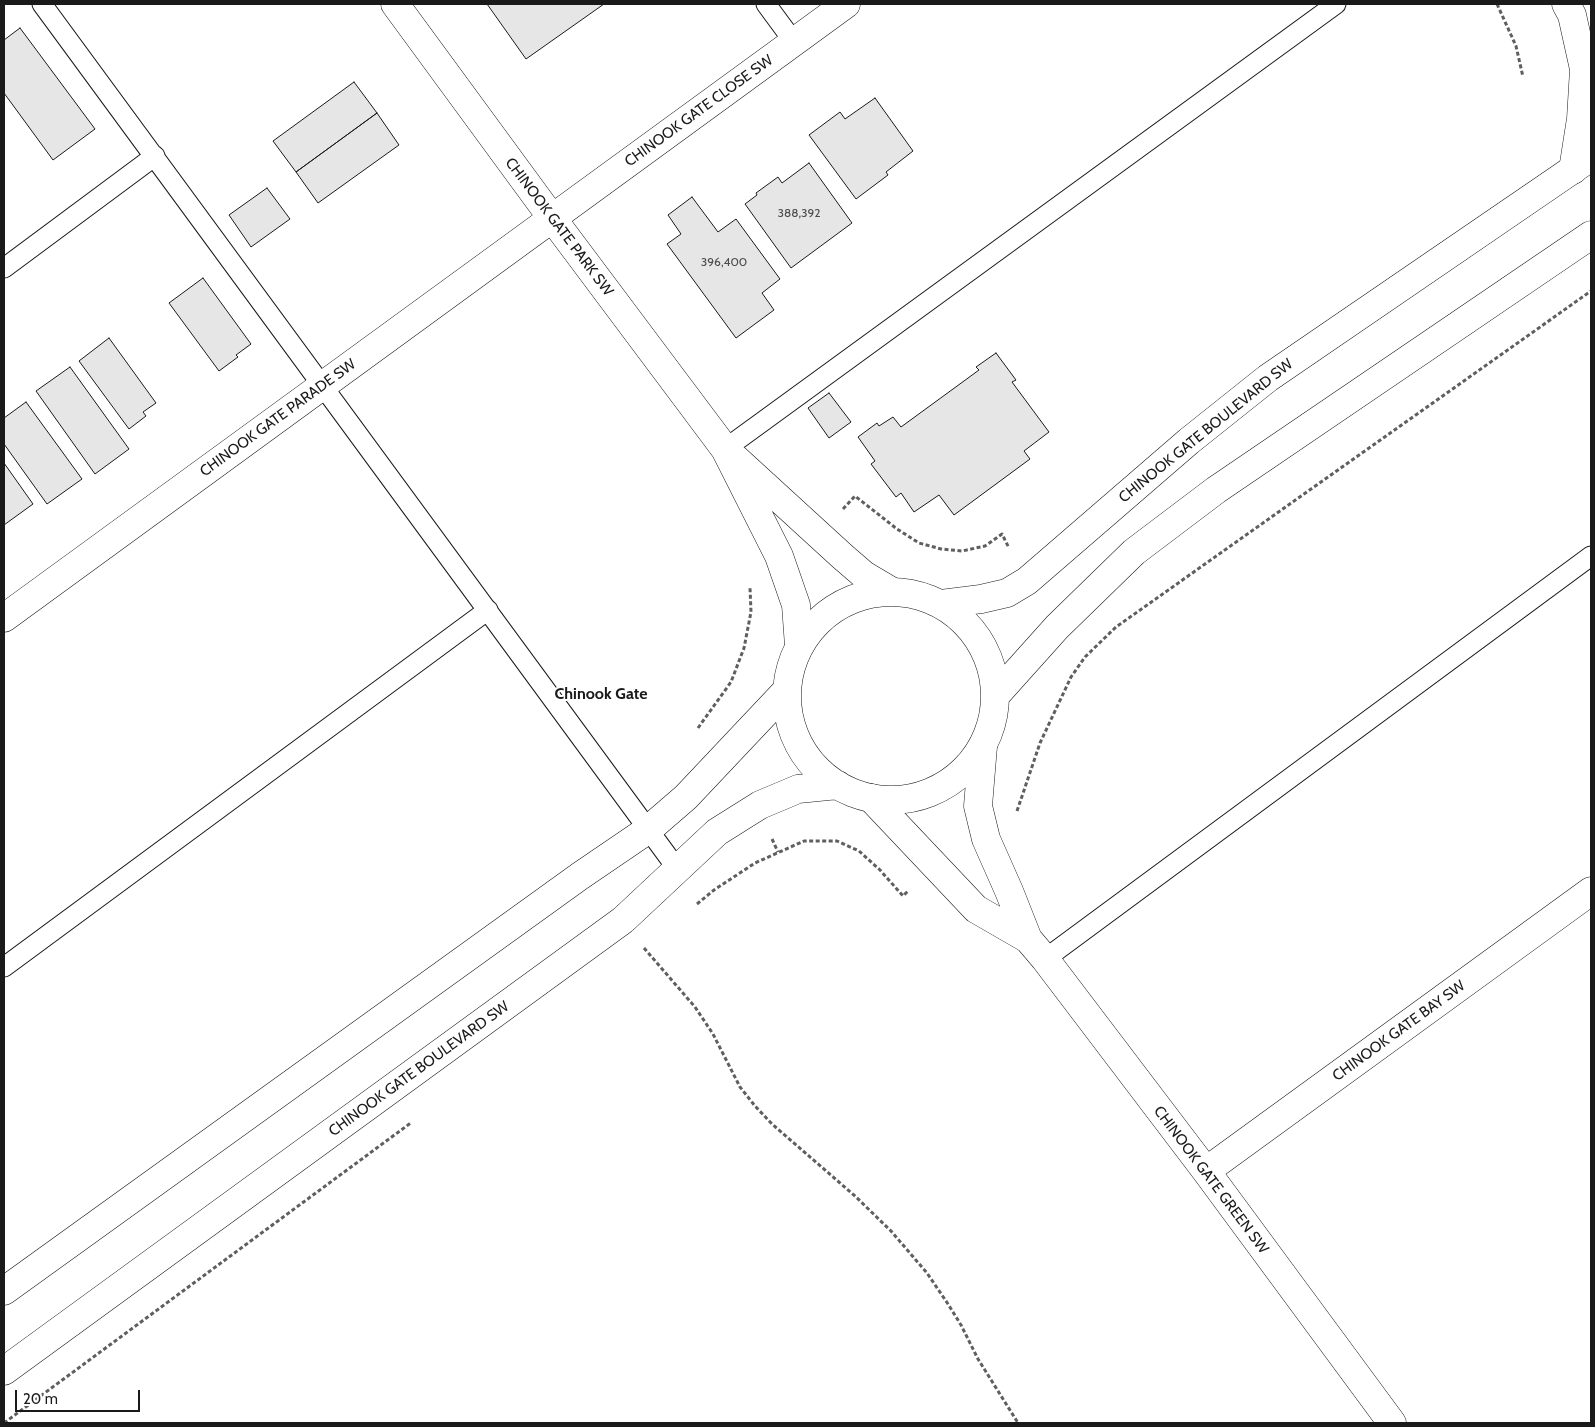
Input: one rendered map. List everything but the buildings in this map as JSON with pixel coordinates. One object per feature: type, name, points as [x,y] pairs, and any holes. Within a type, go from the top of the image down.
[{"type":"street","name":"CHINOOK GATE PARK SW","points":[[395,4],[552,218],[726,449],[842,556],[864,575],[890,591]]},
{"type":"street","name":"CHINOOK GATE CLOSE SW","points":[[552,218],[846,4]]},
{"type":"street","points":[[1566,4],[1572,15],[1584,69],[1581,119],[1582,163]]},
{"type":"street","name":"CHINOOK GATE BOULEVARD SW","points":[[941,604],[981,599],[1007,593],[1027,581],[1268,378],[1582,163]]},
{"type":"street","name":"CHINOOK GATE PARADE SW","points":[[4,618],[552,218]]},
{"type":"street","points":[[996,695],[1057,627],[1134,552],[1216,490],[1591,235]]},
{"type":"street","name":"CHINOOK GATE PARK SW","points":[[726,449],[779,556],[796,605],[799,646]]},
{"type":"street","points":[[890,591],[917,594],[941,604],[964,620],[981,642],[992,668],[996,695],[993,721],[984,746],[964,772],[936,791],[904,800],[871,798],[838,785],[815,768],[799,744],[790,718],[787,690],[791,668],[799,646],[816,624],[837,606],[863,595],[890,591]]},
{"type":"street","points":[[4,1291],[580,876],[649,829],[686,796],[787,690]]},
{"type":"street","name":"CHINOOK GATE GREEN SW","points":[[984,746],[978,806],[986,839],[1036,949],[1206,1172],[1392,1423]]},
{"type":"street","name":"CHINOOK GATE BOULEVARD SW","points":[[4,1371],[623,920],[717,832],[760,805],[798,789],[838,785]]},
{"type":"street","name":"CHINOOK GATE GREEN SW","points":[[871,798],[976,909],[1036,949]]},
{"type":"street","name":"CHINOOK GATE BAY SW","points":[[1206,1172],[1591,892]]},
{"type":"lane","points":[[42,4],[678,870]]},
{"type":"lane","points":[[766,4],[794,42]]},
{"type":"lane","points":[[726,449],[1336,4]]},
{"type":"lane","points":[[4,268],[155,156]]},
{"type":"lane","points":[[1036,949],[1591,556]]},
{"type":"lane","points":[[4,967],[488,610]]},
{"type":"path","points":[[1497,4],[1516,46],[1522,76]]},
{"type":"path","points":[[1015,818],[1040,743],[1071,677],[1085,658],[1116,627],[1591,291]]},
{"type":"path","points":[[855,496],[896,529],[919,543],[941,549],[962,552],[984,546],[1002,534]]},
{"type":"path","points":[[694,734],[731,682],[744,648],[750,612],[750,580]]},
{"type":"path","points":[[693,907],[714,890],[755,863],[804,841],[837,841],[859,851],[880,870],[902,896]]},
{"type":"path","points":[[643,946],[694,1007],[713,1034],[740,1086],[755,1106],[772,1124],[855,1196],[891,1231],[927,1273],[952,1311],[978,1359],[1018,1423]]},
{"type":"path","points":[[4,1423],[418,1117]]},
{"type":"district","name":"Chinook Gate","points":[[601,694]]}]
